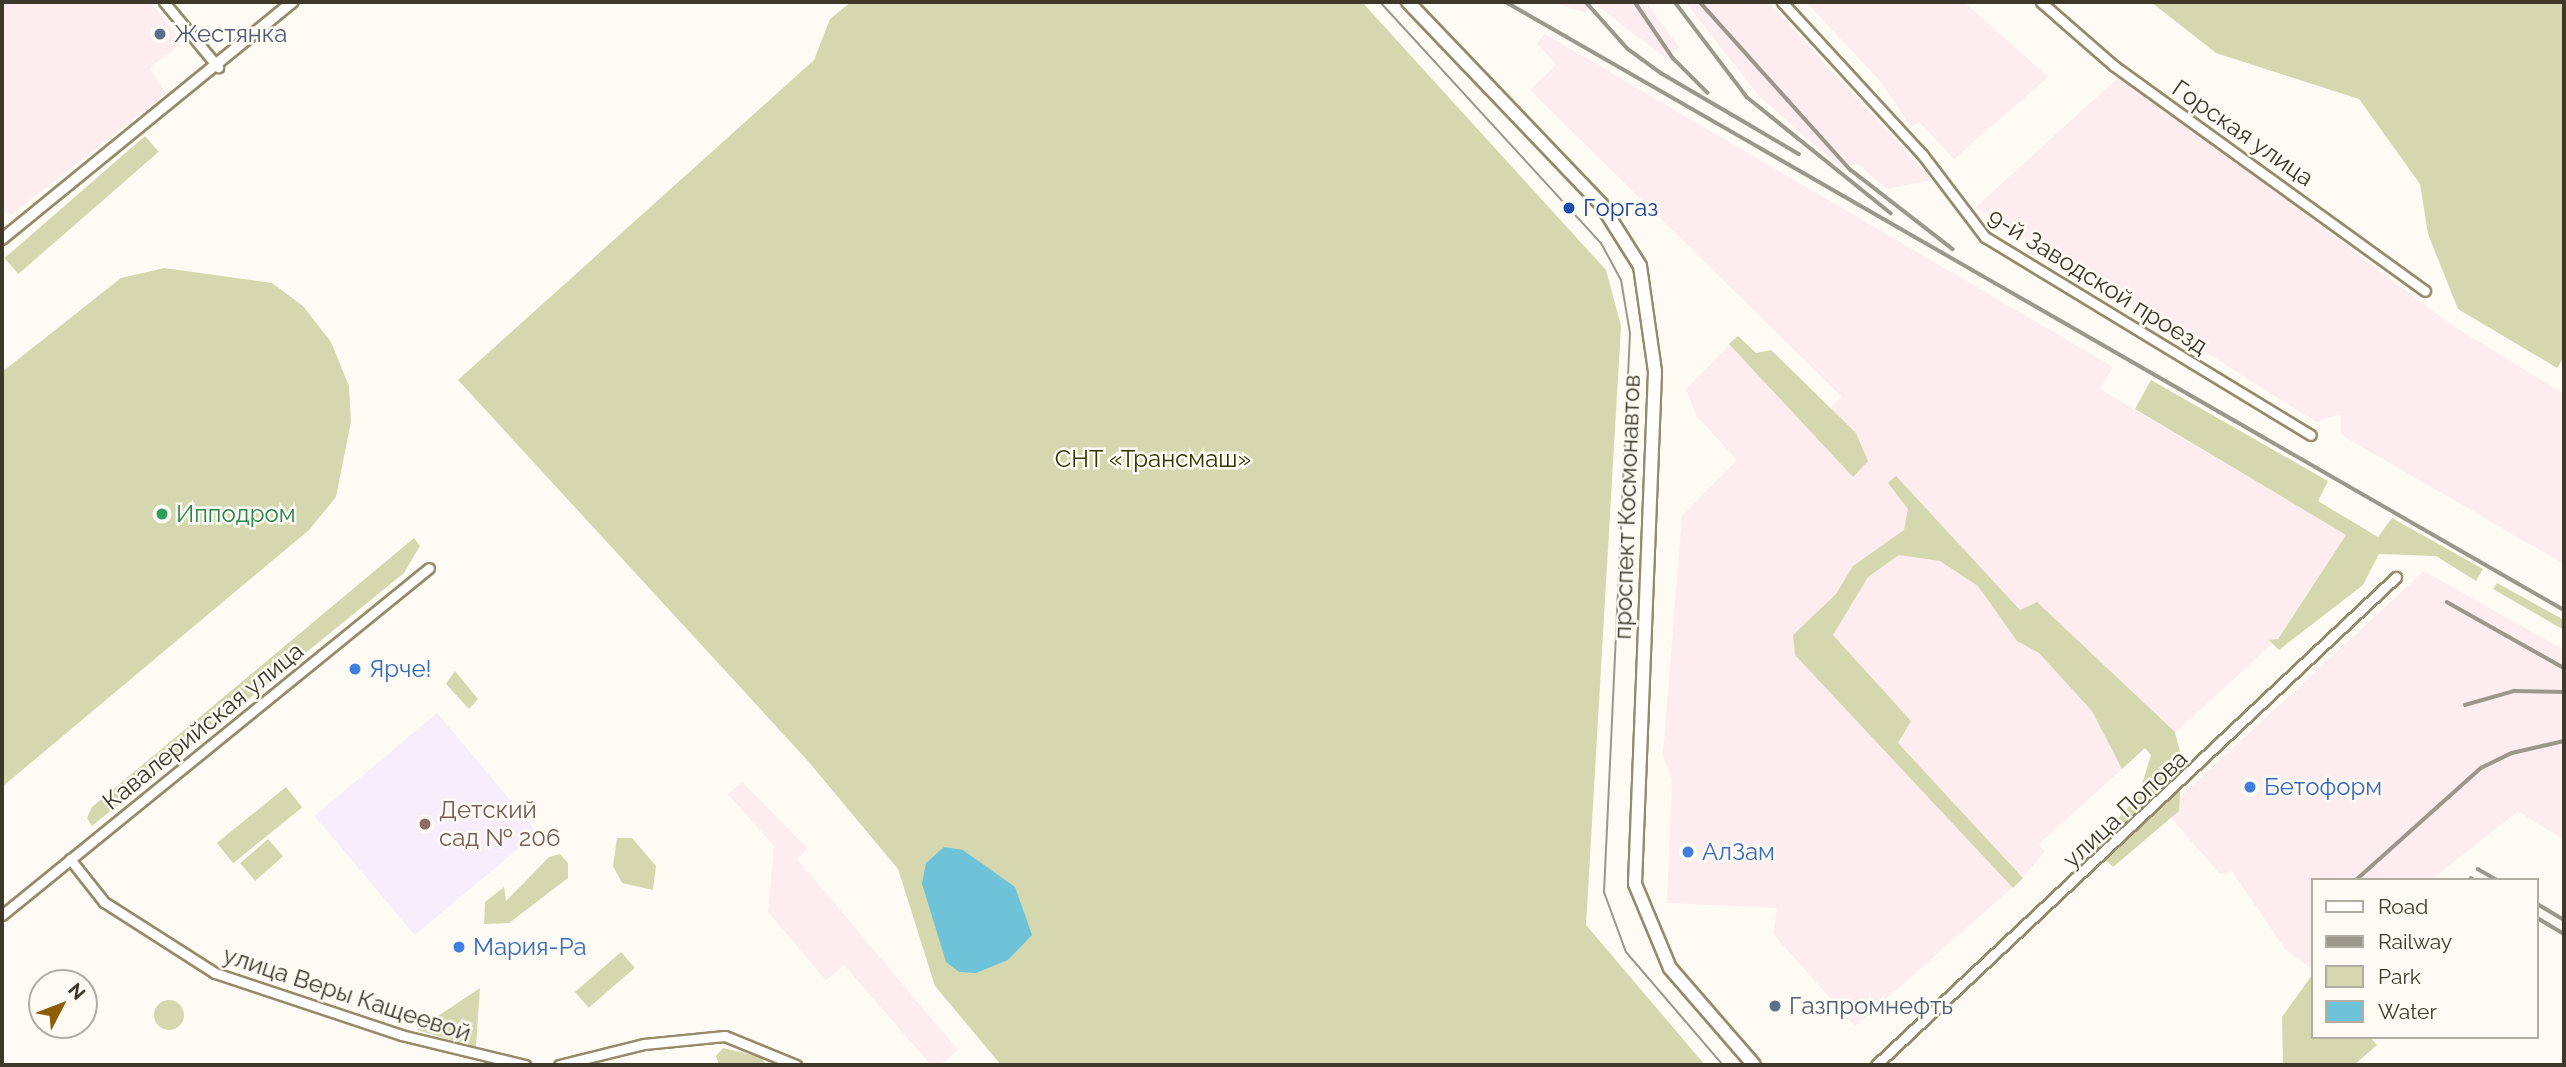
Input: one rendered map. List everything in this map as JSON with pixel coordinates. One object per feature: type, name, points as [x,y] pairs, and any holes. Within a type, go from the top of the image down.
[{"type":"main road","name":"проспект Космонавтов","points":[[1408,2],[1601,204],[1640,266],[1655,372],[1635,884],[1671,968],[1754,1065]]},
{"type":"street","points":[[164,2],[218,67]]},
{"type":"street","points":[[2,239],[218,67],[293,2]]},
{"type":"street","name":"9-й Заводской проезд","points":[[1782,2],[1922,153],[1984,237],[2311,435]]},
{"type":"street","name":"Горская улица","points":[[2041,2],[2113,65],[2425,291]]},
{"type":"street","name":"Кавалерийская улица","points":[[2,915],[429,568]]},
{"type":"street","name":"улица Попова","points":[[1876,1065],[2396,577]]},
{"type":"street","name":"улица Веры Кащеевой","points":[[70,859],[104,902],[215,973],[401,1035],[525,1065]]},
{"type":"street","points":[[559,1065],[644,1044],[725,1036],[796,1065]]},
{"type":"shaded area","points":[[2,2],[151,2],[182,42],[150,68],[166,94],[12,214],[2,211]]},
{"type":"shaded area","points":[[1552,2],[1646,2],[1679,47],[1667,59],[1595,4],[1586,13]]},
{"type":"shaded area","points":[[1685,2],[1768,2],[1932,180],[1887,189],[1858,164],[1841,168],[1759,96]]},
{"type":"shaded area","points":[[1806,2],[1964,2],[2048,77],[1954,159],[1919,122],[1911,127],[1881,82]]},
{"type":"shaded area","points":[[1545,34],[2113,367],[2100,389],[2346,535],[2277,639],[2151,755],[2145,748],[2039,844],[2045,851],[2023,878],[1855,1026],[1773,934],[1777,908],[1667,903],[1672,780],[1663,755],[1682,516],[1737,460],[1696,415],[1686,389],[1738,336],[1819,417],[1842,397],[1530,90],[1556,65],[1537,43]]},
{"type":"shaded area","points":[[2121,75],[2447,322],[2564,394],[2564,564],[2341,434],[2341,414],[2316,422],[1976,207]]},
{"type":"shaded area","points":[[2424,571],[2564,650],[2564,840],[2518,811],[2434,878],[2310,878],[2310,968],[2285,949],[2232,871],[2220,874],[2165,811]]},
{"type":"shaded area","name":"Детский сад № 206","points":[[437,713],[537,833],[415,935],[314,816]]},
{"type":"shaded area","points":[[742,782],[808,849],[797,859],[958,1050],[940,1065],[931,1065],[844,965],[826,980],[768,912],[774,846],[728,794]]},
{"type":"green space","name":"СНТ «Трансмаш»","points":[[851,2],[1362,2],[1606,270],[1621,326],[1586,925],[1705,1065],[1001,1065],[935,986],[898,869],[808,761],[458,380],[814,60],[830,19]]},
{"type":"green space","points":[[2151,2],[2564,2],[2564,357],[2557,368],[2458,309],[2428,234],[2420,184],[2359,99],[2216,53]]},
{"type":"green space","points":[[145,136],[159,152],[18,274],[5,258]]},
{"type":"green space","name":"Ипподром","points":[[164,268],[272,283],[303,306],[331,342],[349,386],[351,422],[336,497],[309,530],[2,787],[2,372],[121,278]]},
{"type":"green space","points":[[1738,336],[1756,353],[1771,350],[1856,433],[1868,461],[1853,477],[1729,344]]},
{"type":"green space","points":[[2151,380],[2328,481],[2318,501],[2378,537],[2392,518],[2483,569],[2476,581],[2436,556],[2379,554],[2363,585],[2279,650],[2269,640],[2278,639],[2346,535],[2135,409]]},
{"type":"green space","points":[[1896,476],[2020,610],[2037,602],[2175,732],[2182,760],[2179,811],[2113,867],[2093,849],[2139,794],[2151,755],[2145,748],[2122,769],[2092,711],[2039,653],[2017,641],[1978,586],[1940,561],[1899,555],[1868,577],[1833,635],[1911,721],[1898,743],[2023,878],[2013,888],[1795,655],[1793,635],[1836,594],[1853,566],[1904,530],[1908,509],[1888,483]]},
{"type":"green space","points":[[414,538],[420,546],[404,573],[92,826],[87,818],[92,807]]},
{"type":"green space","points":[[2497,583],[2564,620],[2564,630],[2493,589]]},
{"type":"green space","points":[[455,671],[478,699],[469,709],[446,684]]},
{"type":"green space","points":[[286,787],[302,807],[233,863],[217,843]]},
{"type":"green space","points":[[617,838],[632,838],[656,866],[653,890],[622,883],[613,866]]},
{"type":"green space","points":[[268,839],[283,856],[255,881],[240,863]]},
{"type":"green space","points":[[560,854],[568,863],[568,878],[509,923],[484,924],[485,902],[504,887],[506,901],[549,857]]},
{"type":"green space","points":[[621,952],[635,968],[589,1008],[575,992]]},
{"type":"green space","points":[[2310,978],[2310,1039],[2372,1039],[2377,1045],[2354,1065],[2283,1065],[2282,1017]]},
{"type":"green space","points":[[480,988],[476,1047],[417,1030]]},
{"type":"green space","points":[[169,1000],[180,1004],[184,1015],[180,1026],[169,1030],[158,1026],[154,1015],[158,1004]]},
{"type":"green space","points":[[723,1048],[761,1057],[766,1064],[719,1065],[716,1056]]},
{"type":"water","points":[[944,847],[963,850],[1015,887],[1032,935],[1008,960],[976,973],[959,972],[946,962],[922,884],[926,863]]},
{"type":"tram line","points":[[1380,2],[1601,243],[1621,280],[1630,333],[1604,892],[1626,952],[1723,1065]]},
{"type":"railway","points":[[1506,2],[2564,610]]},
{"type":"railway","points":[[1586,2],[1628,49],[1661,73],[1799,154]]},
{"type":"railway","points":[[1635,2],[1673,58],[1708,93]]},
{"type":"railway","points":[[1675,2],[1747,97],[1891,213]]},
{"type":"railway","points":[[1700,2],[1851,170],[1953,249]]},
{"type":"railway","points":[[2447,602],[2564,668]]},
{"type":"railway","points":[[2465,705],[2514,691],[2564,692]]},
{"type":"railway","points":[[2358,878],[2481,768],[2512,753],[2564,741]]},
{"type":"railway","points":[[2478,869],[2494,878]]},
{"type":"railway","points":[[2538,904],[2564,920]]},
{"type":"railway","points":[[2538,918],[2564,934]]},
{"type":"place","name":"Жестянка","points":[[160,34]]},
{"type":"place","name":"Горгаз","points":[[1569,208]]},
{"type":"place","name":"Ипподром","points":[[162,514]]},
{"type":"place","name":"Ярче!","points":[[355,669]]},
{"type":"place","name":"Бетоформ","points":[[2250,787]]},
{"type":"place","name":"Детский сад № 206","points":[[425,824]]},
{"type":"place","name":"АлЗам","points":[[1688,852]]},
{"type":"place","name":"Мария-Ра","points":[[459,947]]},
{"type":"place","name":"Газпромнефть","points":[[1775,1006]]}]
